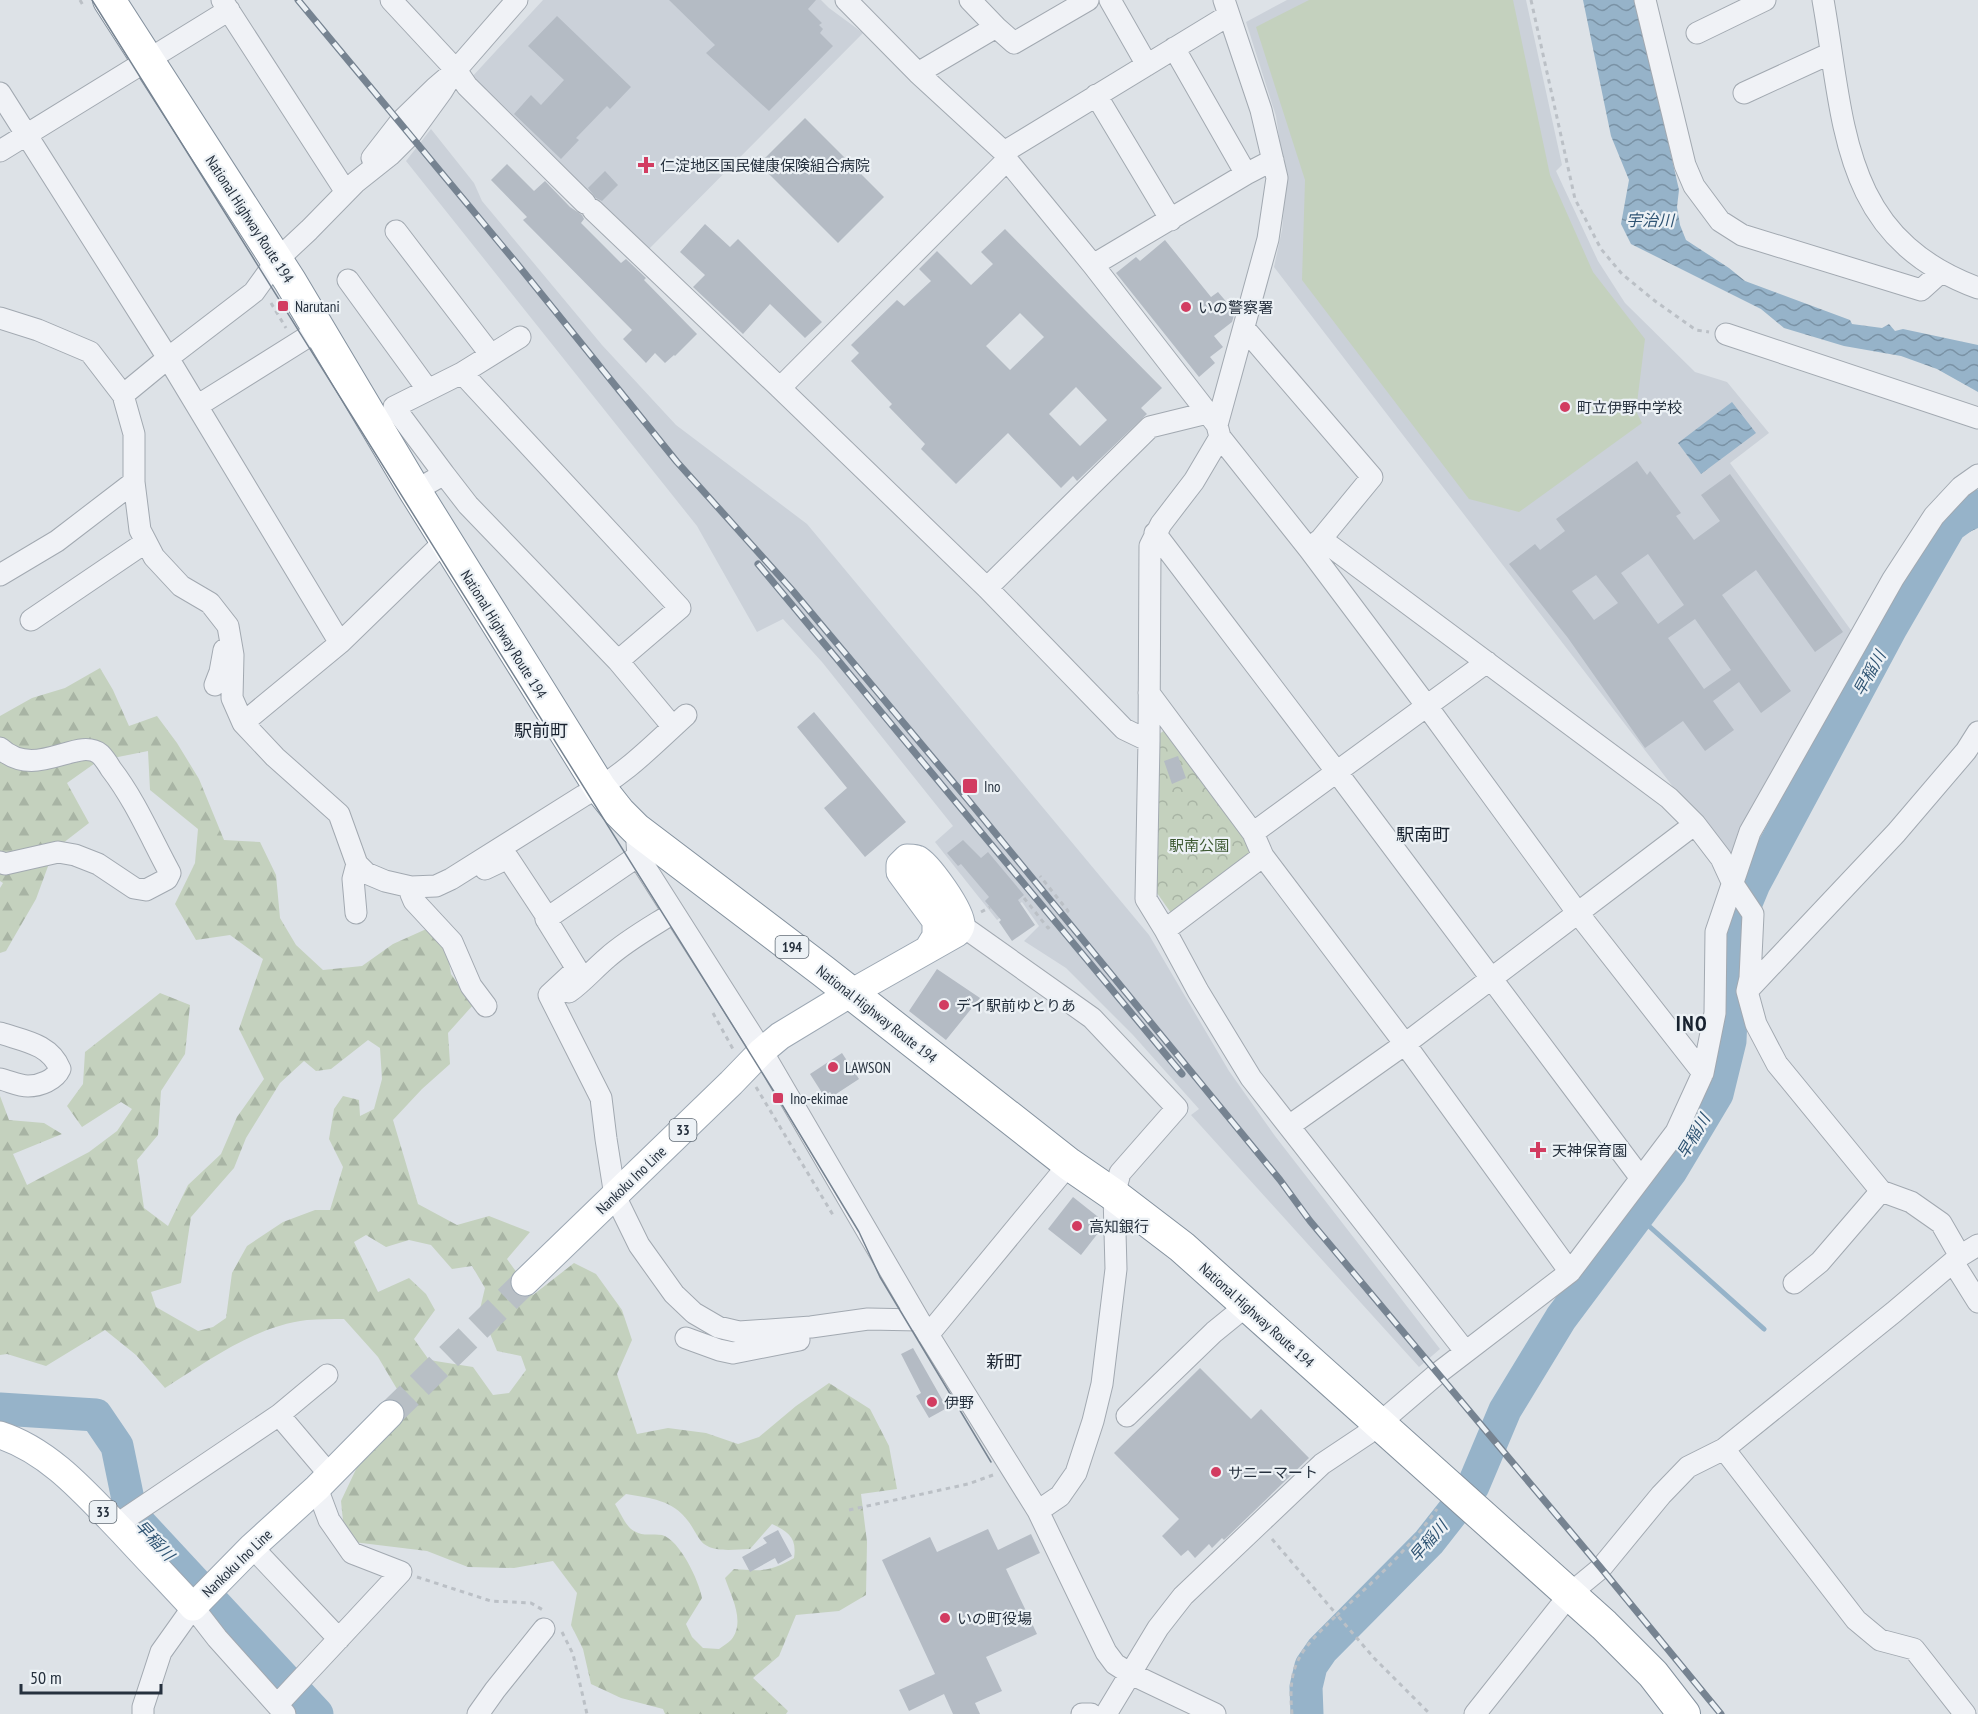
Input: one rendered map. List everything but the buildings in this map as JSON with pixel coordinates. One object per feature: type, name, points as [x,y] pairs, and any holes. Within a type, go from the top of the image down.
[{"type":"highway","name":"National Highway Route 194","points":[[109,0],[277,260],[415,491],[600,788],[619,812],[637,843],[851,993],[1069,1164],[1182,1247],[1572,1595],[1632,1652],[1684,1714]]},
{"type":"main road","points":[[928,949],[936,936],[936,921],[900,872],[900,865],[907,858],[916,858],[924,865],[952,901],[960,916],[971,918]]},
{"type":"main road","name":"Nankoku Ino Line","points":[[525,1282],[780,1036],[957,933],[971,918]]},
{"type":"main road","name":"Nankoku Ino Line","points":[[0,1435],[50,1461],[116,1525],[200,1599],[390,1414]]},
{"type":"street","points":[[392,0],[467,86],[589,207],[987,588],[1124,729],[1149,741]]},
{"type":"street","points":[[123,395],[254,292],[277,260],[351,187],[410,135],[455,72],[517,0]]},
{"type":"street","points":[[846,0],[1005,156],[1093,265],[1214,425],[1315,544],[1426,705],[1577,912],[1703,1073]]},
{"type":"street","points":[[970,0],[1014,43],[1088,0]]},
{"type":"street","points":[[1110,0],[1147,65]]},
{"type":"street","points":[[1645,0],[1685,165],[1694,186],[1720,221],[1742,234],[1921,290],[1941,272]]},
{"type":"street","points":[[1697,33],[1765,0]]},
{"type":"street","points":[[1822,0],[1837,90],[1852,157],[1871,204],[1896,238],[1917,257],[1941,272],[1978,288]]},
{"type":"street","points":[[0,151],[146,60],[225,5],[351,187]]},
{"type":"street","points":[[780,388],[1005,156],[1096,95],[1174,48],[1226,8],[1261,110],[1277,178],[1268,239],[1214,425],[1194,481],[1155,534],[1150,546],[1146,899],[1251,1078],[1465,1351]]},
{"type":"street","points":[[918,73],[996,27]]},
{"type":"street","points":[[1174,48],[1246,174]]},
{"type":"street","points":[[1744,93],[1831,53]]},
{"type":"street","points":[[0,93],[168,358],[339,643]]},
{"type":"street","points":[[1096,95],[1171,220]]},
{"type":"street","points":[[1093,265],[1273,160]]},
{"type":"street","points":[[396,231],[491,355]]},
{"type":"street","points":[[348,280],[428,390]]},
{"type":"street","points":[[0,318],[38,330],[90,352],[123,395],[134,434],[134,482],[140,530],[154,558],[181,586],[210,603],[228,626],[233,655],[232,698],[243,723],[275,757],[339,814],[357,864],[366,873],[411,887],[436,886],[451,879],[583,796],[600,788],[621,773],[680,721],[618,661],[468,505],[394,407],[462,373],[520,337]]},
{"type":"street","points":[[1244,328],[1372,477],[1315,544]]},
{"type":"street","points":[[197,406],[320,329]]},
{"type":"street","points":[[1726,334],[1978,418]]},
{"type":"street","points":[[462,373],[680,608],[618,661]]},
{"type":"street","points":[[987,588],[1150,427],[1214,425]]},
{"type":"street","points":[[415,491],[444,474]]},
{"type":"street","points":[[1106,1714],[1158,1628],[1183,1596],[1322,1464],[1367,1434],[1465,1351],[1570,1272],[1676,1132],[1703,1073],[1715,1013],[1716,932],[1750,832],[1893,579],[1934,516],[1961,488],[1978,475]]},
{"type":"street","points":[[0,574],[57,541],[134,482]]},
{"type":"street","points":[[1155,534],[1640,1177]]},
{"type":"street","points":[[243,723],[339,643],[446,540]]},
{"type":"street","points":[[32,620],[146,542]]},
{"type":"street","points":[[1315,544],[1487,662],[1670,798],[1695,824],[1721,858],[1733,884],[1753,914],[1750,978],[1747,991],[1756,1024],[1778,1064],[1881,1191],[1911,1202],[1941,1222],[1956,1259],[1978,1302]]},
{"type":"street","points":[[215,685],[220,672],[228,626]]},
{"type":"street","points":[[1253,832],[1487,662]]},
{"type":"street","points":[[1149,693],[1253,832],[1263,856],[1404,1044],[1570,1272]]},
{"type":"street","points":[[1747,991],[1896,833],[1966,751],[1978,732]]},
{"type":"street","points":[[0,748],[27,762],[46,760],[84,749],[99,753],[124,786],[170,873],[167,879],[146,890],[134,888],[98,864],[75,855],[58,852],[5,864],[0,862]]},
{"type":"street","points":[[1288,1126],[1404,1044],[1695,824]]},
{"type":"street","points":[[546,919],[637,843],[673,914],[762,1051],[924,1327],[1038,1511],[1106,1652],[1115,1664],[1129,1673],[1215,1714]]},
{"type":"street","points":[[1165,930],[1263,856]]},
{"type":"street","points":[[451,879],[469,877],[508,858],[545,914],[577,969],[549,995],[601,1098],[615,1196],[639,1245],[674,1294],[694,1313],[718,1327],[739,1332],[868,1320],[924,1327]]},
{"type":"street","points":[[356,913],[353,879],[357,864]]},
{"type":"street","points":[[411,887],[414,901],[452,942],[471,986],[486,1006]]},
{"type":"street","points":[[552,1001],[582,983],[606,958],[623,945],[673,914]]},
{"type":"street","points":[[971,918],[1092,1018],[1177,1108],[1120,1173],[1114,1195],[1116,1269],[1102,1384],[1076,1473],[1060,1496],[1038,1511]]},
{"type":"street","points":[[0,1033],[46,1049],[56,1058],[60,1069],[57,1076],[44,1083],[27,1086],[0,1078]]},
{"type":"street","points":[[924,1327],[1069,1164]]},
{"type":"street","points":[[1794,1283],[1820,1262],[1881,1191]]},
{"type":"street","points":[[1475,1714],[1559,1608],[1578,1587],[1601,1568],[1661,1495],[1688,1467],[1724,1449],[1886,1319],[1956,1259],[1978,1245]]},
{"type":"street","points":[[1127,1416],[1214,1332],[1246,1306]]},
{"type":"street","points":[[686,1338],[733,1353],[834,1333],[868,1320]]},
{"type":"street","points":[[116,1525],[279,1415],[327,1375]]},
{"type":"street","points":[[200,1599],[217,1638],[281,1710],[339,1639],[401,1572],[352,1553],[329,1520],[323,1481],[279,1415]]},
{"type":"street","points":[[1724,1449],[1856,1620],[1880,1640],[1914,1649],[1965,1714]]},
{"type":"street","points":[[252,1547],[339,1639]]},
{"type":"street","points":[[140,1712],[161,1652],[200,1599]]},
{"type":"street","points":[[478,1714],[550,1622]]},
{"type":"street","points":[[1082,1714],[1090,1714]]},
{"type":"path","points":[[1531,0],[1575,199],[1601,249],[1622,274],[1696,330],[1726,334]]},
{"type":"path","points":[[1024,898],[1048,928],[1068,911],[1041,876]]},
{"type":"path","points":[[971,918],[990,907]]},
{"type":"path","points":[[754,1083],[833,1215]]},
{"type":"path","points":[[849,1510],[968,1484],[1009,1464]]},
{"type":"path","points":[[1292,1714],[1290,1694],[1292,1676],[1298,1659],[1313,1638],[1373,1583],[1400,1554],[1452,1488]]},
{"type":"path","points":[[1259,1524],[1374,1658],[1430,1714]]},
{"type":"path","points":[[401,1572],[491,1601],[531,1603],[550,1622],[573,1654],[588,1714]]},
{"type":"shaded area","name":"仁淀地区国民健康保険組合病院","points":[[543,0],[821,0],[863,33],[647,251],[471,78]]},
{"type":"shaded area","name":"町立伊野中学校","points":[[1287,0],[1526,0],[1562,165],[1556,171],[1598,261],[1625,303],[1695,372],[1727,382],[1769,433],[1730,463],[1853,633],[1731,852],[1720,848],[1274,267],[1282,230],[1286,184],[1276,116],[1246,22]]},
{"type":"shaded area","points":[[431,129],[474,183],[482,201],[602,345],[676,425],[807,524],[1149,935],[1229,1071],[1275,1136],[1440,1349],[1419,1367],[1191,1115],[1199,1109],[1133,1035],[1066,968],[1024,941],[1039,926],[1022,902],[997,920],[935,842],[953,826],[822,662],[783,619],[757,632],[697,526],[406,161]]},
{"type":"green space","points":[[1309,0],[1513,0],[1550,175],[1593,272],[1645,339],[1636,411],[1642,423],[1519,512],[1469,499],[1302,280],[1305,180],[1256,27]]},
{"type":"green space","points":[[100,668],[129,726],[157,716],[199,779],[224,840],[260,842],[276,875],[280,918],[296,945],[323,970],[362,966],[393,944],[433,926],[446,944],[451,974],[473,1005],[448,1033],[450,1064],[393,1120],[418,1204],[457,1225],[489,1216],[530,1232],[507,1259],[533,1295],[574,1263],[596,1274],[622,1310],[632,1340],[617,1374],[637,1434],[668,1428],[706,1433],[738,1444],[759,1437],[796,1406],[829,1383],[870,1409],[889,1446],[897,1489],[861,1494],[867,1542],[866,1595],[839,1611],[796,1615],[779,1656],[753,1678],[788,1711],[786,1714],[665,1714],[663,1709],[621,1698],[591,1684],[583,1649],[571,1625],[577,1593],[553,1561],[514,1568],[468,1567],[427,1551],[345,1541],[341,1501],[358,1465],[407,1406],[378,1357],[344,1319],[307,1320],[269,1329],[215,1356],[165,1388],[136,1355],[105,1330],[46,1366],[7,1354],[0,1355],[0,1096],[9,1120],[44,1123],[62,1134],[13,1154],[27,1185],[89,1152],[117,1131],[132,1109],[121,1102],[82,1127],[67,1106],[83,1084],[85,1052],[160,993],[190,1005],[185,1054],[161,1091],[158,1135],[137,1160],[144,1208],[168,1226],[188,1185],[221,1154],[237,1117],[264,1079],[239,1029],[263,959],[230,935],[196,940],[175,904],[195,863],[198,829],[150,790],[148,751],[98,761],[67,783],[89,823],[54,850],[36,899],[6,951],[0,953],[0,888],[3,883],[0,881],[0,716],[32,698],[65,688]],"holes":[[[368,1040],[380,1048],[382,1079],[374,1109],[360,1116],[359,1100],[343,1096],[334,1109],[329,1139],[343,1167],[330,1210],[315,1210],[283,1222],[247,1246],[232,1273],[226,1318],[213,1327],[198,1331],[156,1307],[151,1292],[181,1283],[191,1217],[234,1168],[246,1138],[280,1083],[304,1061],[316,1071],[331,1069]],[[366,1235],[386,1247],[409,1240],[431,1245],[452,1269],[472,1266],[485,1288],[480,1309],[497,1351],[521,1356],[526,1370],[509,1393],[493,1395],[473,1367],[429,1360],[414,1339],[435,1310],[426,1294],[409,1278],[378,1292],[354,1242]],[[626,1494],[668,1504],[682,1514],[704,1544],[720,1550],[750,1549],[772,1524],[790,1536],[794,1545],[794,1558],[765,1570],[734,1569],[725,1578],[736,1609],[735,1633],[731,1640],[719,1649],[703,1648],[692,1637],[686,1624],[702,1598],[688,1562],[669,1538],[662,1535],[641,1534],[631,1529],[615,1504]]]},
{"type":"green space","name":"駅南公園","points":[[1166,729],[1253,848],[1249,858],[1171,913],[1157,893],[1158,735]]},
{"type":"water","name":"宇治川","points":[[1583,0],[1636,0],[1679,190],[1677,207],[1680,225],[1686,240],[1745,281],[1850,320],[1852,324],[1882,328],[1889,324],[1895,331],[1903,329],[1978,345],[1978,392],[1937,369],[1901,356],[1844,346],[1784,328],[1761,309],[1631,244],[1621,224],[1629,180],[1611,136]]},
{"type":"water","points":[[1732,402],[1756,433],[1701,474],[1678,443]]},
{"type":"water","points":[[1978,493],[1978,528],[1948,542],[1953,509]]},
{"type":"waterway","name":"早稲川","points":[[1307,1714],[1306,1687],[1311,1666],[1322,1650],[1429,1542],[1473,1486],[1505,1410],[1561,1318],[1671,1171],[1717,1094],[1730,1041],[1737,925],[1754,884],[1891,628],[1950,526],[1978,506]]},
{"type":"waterway","points":[[1650,1227],[1764,1329]]},
{"type":"waterway","name":"早稲川","points":[[0,1409],[96,1415],[117,1446],[131,1514],[317,1714]]},
{"type":"tunnel","points":[[390,1414],[525,1282]]},
{"type":"tram line","points":[[92,0],[778,1098],[859,1232],[880,1277],[991,1462]]},
{"type":"railway","points":[[298,0],[518,265],[677,462],[793,591],[969,801],[1280,1180],[1310,1221],[1721,1714]]},
{"type":"railway","points":[[758,564],[1182,1074]]},
{"type":"place","name":"仁淀地区国民健康保険組合病院","points":[[646,165]]},
{"type":"place","name":"Narutani","points":[[283,306]]},
{"type":"place","name":"いの警察署","points":[[1186,307]]},
{"type":"place","name":"町立伊野中学校","points":[[1565,407]]},
{"type":"place","name":"Ino","points":[[970,786]]},
{"type":"place","name":"デイ駅前ゆとりあ","points":[[944,1005]]},
{"type":"place","name":"LAWSON","points":[[833,1067]]},
{"type":"place","name":"Ino-ekimae","points":[[778,1098]]},
{"type":"place","name":"天神保育園","points":[[1538,1150]]},
{"type":"place","name":"高知銀行","points":[[1077,1226]]},
{"type":"place","name":"伊野","points":[[932,1402]]},
{"type":"place","name":"サニーマート","points":[[1216,1472]]},
{"type":"place","name":"いの町役場","points":[[945,1618]]},
{"type":"district","name":"駅前町","points":[[541,730]]},
{"type":"district","name":"駅南町","points":[[1423,834]]},
{"type":"district","name":"INO","points":[[1692,1023]]},
{"type":"district","name":"新町","points":[[1004,1361]]}]
